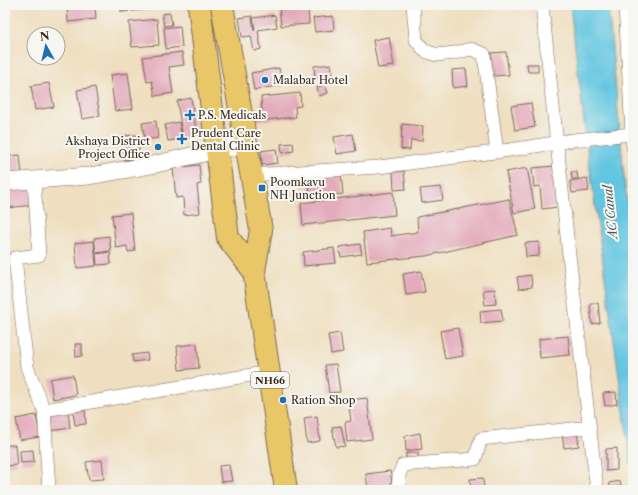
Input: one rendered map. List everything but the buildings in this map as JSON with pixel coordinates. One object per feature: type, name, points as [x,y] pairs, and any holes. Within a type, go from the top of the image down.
[{"type":"highway","points":[[199,5],[228,238],[254,271]]},
{"type":"highway","points":[[222,5],[261,230],[254,271]]},
{"type":"highway","name":"NH66","points":[[254,271],[286,490]]},
{"type":"street","points":[[413,5],[416,40],[425,51],[437,55],[471,49],[484,54],[497,152]]},
{"type":"street","points":[[542,5],[568,255],[597,490]]},
{"type":"street","points":[[252,175],[378,167],[497,152],[573,140],[630,139],[625,5]]},
{"type":"street","points":[[5,182],[89,176],[152,165],[246,145]]},
{"type":"street","points":[[34,180],[39,255],[15,258],[28,367],[44,410],[49,490]]},
{"type":"street","points":[[44,410],[269,372]]},
{"type":"street","points":[[398,490],[399,475],[403,465],[475,459],[481,439],[590,427]]},
{"type":"water","name":"AC Canal","points":[[570,5],[608,5],[625,187],[633,236],[633,477],[588,155]]},
{"type":"place","name":"Malabar Hotel","points":[[265,80]]},
{"type":"place","name":"P.S. Medicals","points":[[190,115]]},
{"type":"place","name":"Prudent Care Dental Clinic","points":[[182,139]]},
{"type":"place","name":"Akshaya District Project Office","points":[[158,147]]},
{"type":"place","name":"Poomkavu NH Junction","points":[[262,188]]},
{"type":"place","name":"Ration Shop","points":[[283,400]]}]
